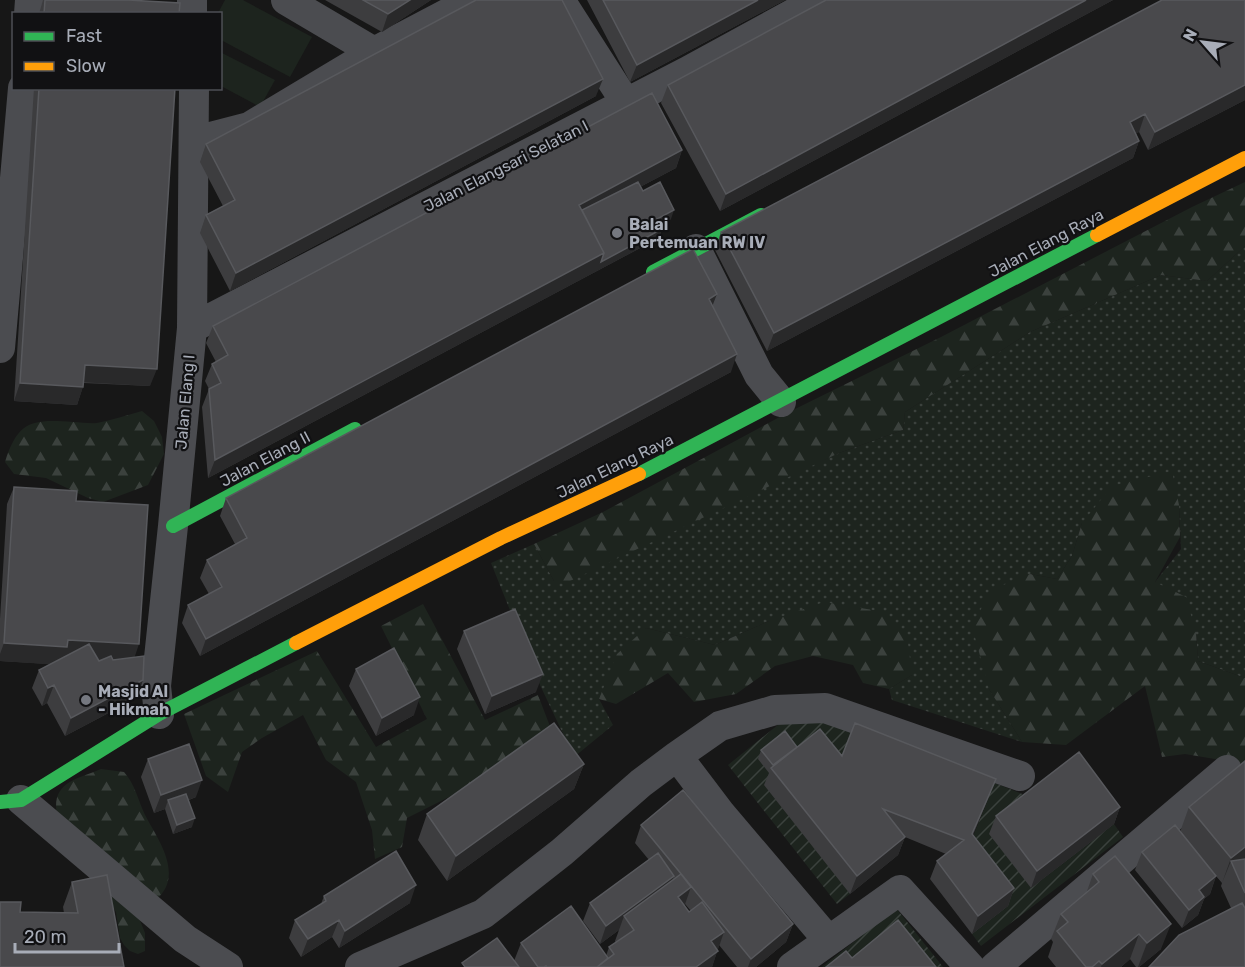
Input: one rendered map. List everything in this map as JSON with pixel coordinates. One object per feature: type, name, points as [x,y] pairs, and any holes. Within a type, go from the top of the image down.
[{"type":"main road","name":"Jalan Elang Raya","points":[[11,801],[159,714],[490,543],[618,485],[781,402],[1245,158]]},
{"type":"main road","points":[[644,277],[769,210]]},
{"type":"main road","name":"Jalan Elang II","points":[[173,526],[372,421]]},
{"type":"street","points":[[286,0],[374,52]]},
{"type":"street","points":[[195,141],[249,127],[374,52],[474,0]]},
{"type":"street","points":[[561,0],[626,103]]},
{"type":"street","name":"Jalan Elangsari Selatan I","points":[[192,328],[626,103],[818,0]]},
{"type":"street","points":[[0,348],[23,90]]},
{"type":"street","name":"Jalan Elang I","points":[[159,714],[156,686],[192,328],[194,90]]},
{"type":"street","points":[[696,249],[759,375],[781,402]]},
{"type":"street","points":[[360,967],[483,914],[562,852],[641,783],[677,756],[720,726],[775,710],[825,708],[1020,776]]},
{"type":"street","points":[[677,756],[721,814],[828,940]]},
{"type":"street","points":[[995,967],[1227,770]]},
{"type":"street","points":[[11,801],[185,953],[228,967]]},
{"type":"street","points":[[792,967],[900,890],[970,967]]},
{"type":"green space","points":[[225,0],[243,0],[312,37],[290,77],[222,41],[222,12],[219,12]]},
{"type":"green space","points":[[222,53],[275,80],[260,107],[222,87]]},
{"type":"green space","points":[[1245,182],[1245,246],[1207,281],[1161,275],[1030,332],[905,412],[903,430],[839,453],[568,582],[554,581],[534,544],[603,512],[789,412]]},
{"type":"green space","points":[[1245,246],[1245,678],[1198,661],[1196,633],[1155,582],[1181,549],[1179,505],[1082,523],[1072,556],[1057,579],[1030,574],[989,689],[1022,742],[892,700],[889,689],[912,675],[769,621],[715,645],[646,628],[599,699],[613,725],[574,757],[540,685],[491,563],[534,544],[554,581],[839,453],[903,430],[905,412],[1030,332],[1161,275],[1207,281]]},
{"type":"green space","points":[[142,411],[154,421],[162,437],[164,454],[148,485],[103,502],[88,498],[46,478],[14,474],[5,462],[15,438],[22,430],[37,422],[97,423]]},
{"type":"green space","points":[[1172,471],[1179,505],[1180,537],[1155,582],[1186,597],[1196,633],[1198,661],[1245,678],[1245,764],[1185,754],[1162,757],[1145,686],[1066,745],[1022,742],[989,689],[972,626],[991,590],[1030,574],[1057,579],[1072,556],[1082,523],[1112,486]]},
{"type":"green space","points":[[824,602],[879,611],[907,635],[912,675],[889,689],[863,683],[853,665],[813,656],[775,666],[736,694],[694,702],[668,673],[616,704],[599,699],[617,654],[646,628],[715,645],[769,621]]},
{"type":"green space","points":[[423,604],[485,720],[538,695],[551,729],[459,792],[407,818],[402,847],[375,859],[372,830],[356,782],[326,760],[303,715],[242,752],[228,792],[206,776],[184,714],[317,651],[376,747],[427,719],[381,626]]},
{"type":"green space","points":[[789,716],[853,727],[1035,799],[1031,888],[1114,824],[1123,837],[981,946],[972,934],[968,849],[989,796],[835,774],[773,778],[850,894],[837,904],[728,765]]},
{"type":"green space","points":[[101,769],[124,772],[128,777],[166,855],[169,877],[159,897],[139,918],[145,933],[145,951],[138,954],[130,951],[124,945],[120,938],[116,912],[57,816],[56,805],[61,789],[74,780]]},
{"type":"green space","points":[[896,908],[943,967],[822,967]]},
{"type":"building","points":[[45,0],[128,0],[180,3],[179,12],[44,12]]},
{"type":"building","points":[[363,0],[410,0],[388,14]]},
{"type":"building","points":[[476,0],[562,0],[603,79],[236,273],[206,215],[235,200],[206,144]]},
{"type":"building","points":[[603,0],[758,0],[637,65]]},
{"type":"building","points":[[826,0],[1086,0],[726,194],[668,85]]},
{"type":"building","points":[[1162,0],[1245,0],[1245,85],[1155,132],[1145,114],[1130,122],[1139,141],[774,333],[721,232]]},
{"type":"building","points":[[39,90],[175,90],[157,369],[85,365],[83,387],[20,383]]},
{"type":"building","points":[[652,93],[682,150],[579,205],[604,253],[215,460],[209,389],[221,383],[212,364],[228,355],[213,326]]},
{"type":"building","name":"Balai Pertemuan RW IV","points":[[638,182],[643,191],[660,182],[674,210],[657,219],[662,229],[601,262],[604,253],[582,210]]},
{"type":"building","points":[[693,249],[717,294],[709,299],[737,354],[206,639],[188,605],[222,587],[207,560],[247,538],[226,498]]},
{"type":"building","points":[[14,487],[77,491],[76,501],[148,505],[139,644],[68,640],[67,647],[4,643]]},
{"type":"building","points":[[515,609],[543,674],[492,696],[464,631]]},
{"type":"building","points":[[89,644],[99,661],[111,656],[113,660],[144,656],[143,680],[71,718],[54,685],[48,688],[39,670]]},
{"type":"building","points":[[394,648],[420,697],[382,718],[356,669]]},
{"type":"building","points":[[554,723],[584,764],[456,856],[427,814]]},
{"type":"building","points":[[855,723],[996,779],[972,834],[1014,888],[978,916],[937,861],[964,840],[883,809],[905,837],[857,876],[771,768],[820,729],[842,756]]},
{"type":"building","points":[[785,731],[797,747],[773,765],[761,750]]},
{"type":"building","points":[[189,744],[202,780],[161,795],[148,759]]},
{"type":"building","points":[[1079,752],[1120,807],[1037,871],[996,816]]},
{"type":"building","points":[[1245,761],[1245,847],[1231,858],[1189,807]]},
{"type":"building","points":[[683,790],[793,924],[751,959],[641,825]]},
{"type":"building","points":[[186,794],[195,818],[177,825],[168,800]]},
{"type":"building","points":[[1175,825],[1216,876],[1199,890],[1204,897],[1189,910],[1142,852]]},
{"type":"building","points":[[396,851],[416,885],[345,931],[339,920],[308,939],[295,920],[326,901],[324,896]]},
{"type":"building","points":[[658,853],[674,876],[606,926],[590,903]]},
{"type":"building","points":[[1115,856],[1171,924],[1147,943],[1139,934],[1102,964],[1099,961],[1092,967],[1086,967],[1057,931],[1068,922],[1061,914],[1099,882],[1093,874]]},
{"type":"building","points":[[1245,859],[1245,893],[1231,861]]},
{"type":"building","points":[[681,874],[691,887],[678,897],[689,912],[702,902],[724,932],[711,941],[718,951],[696,967],[597,967],[614,954],[609,947],[634,930],[624,916]]},
{"type":"building","points":[[107,875],[124,967],[0,967],[0,902],[21,902],[20,912],[78,913],[72,882]]},
{"type":"building","points":[[1242,903],[1245,908],[1245,967],[1149,967],[1179,935]]},
{"type":"building","points":[[571,906],[608,958],[597,967],[538,967],[521,943]]},
{"type":"building","points":[[898,920],[936,967],[826,967],[846,951],[852,958]]},
{"type":"building","points":[[497,938],[519,967],[465,967],[462,963]]},
{"type":"traffic: fast","points":[[653,272],[761,215]]},
{"type":"traffic: fast","points":[[639,474],[1097,235]]},
{"type":"traffic: fast","points":[[173,526],[355,429]]},
{"type":"traffic: fast","points":[[0,802],[21,800],[159,714],[296,643]]},
{"type":"traffic: slow","points":[[1097,235],[1245,158]]},
{"type":"traffic: slow","points":[[296,643],[501,538],[639,474]]},
{"type":"place","name":"Balai Pertemuan RW IV","points":[[617,233]]},
{"type":"place","name":"Masjid Al - Hikmah","points":[[86,700]]}]
